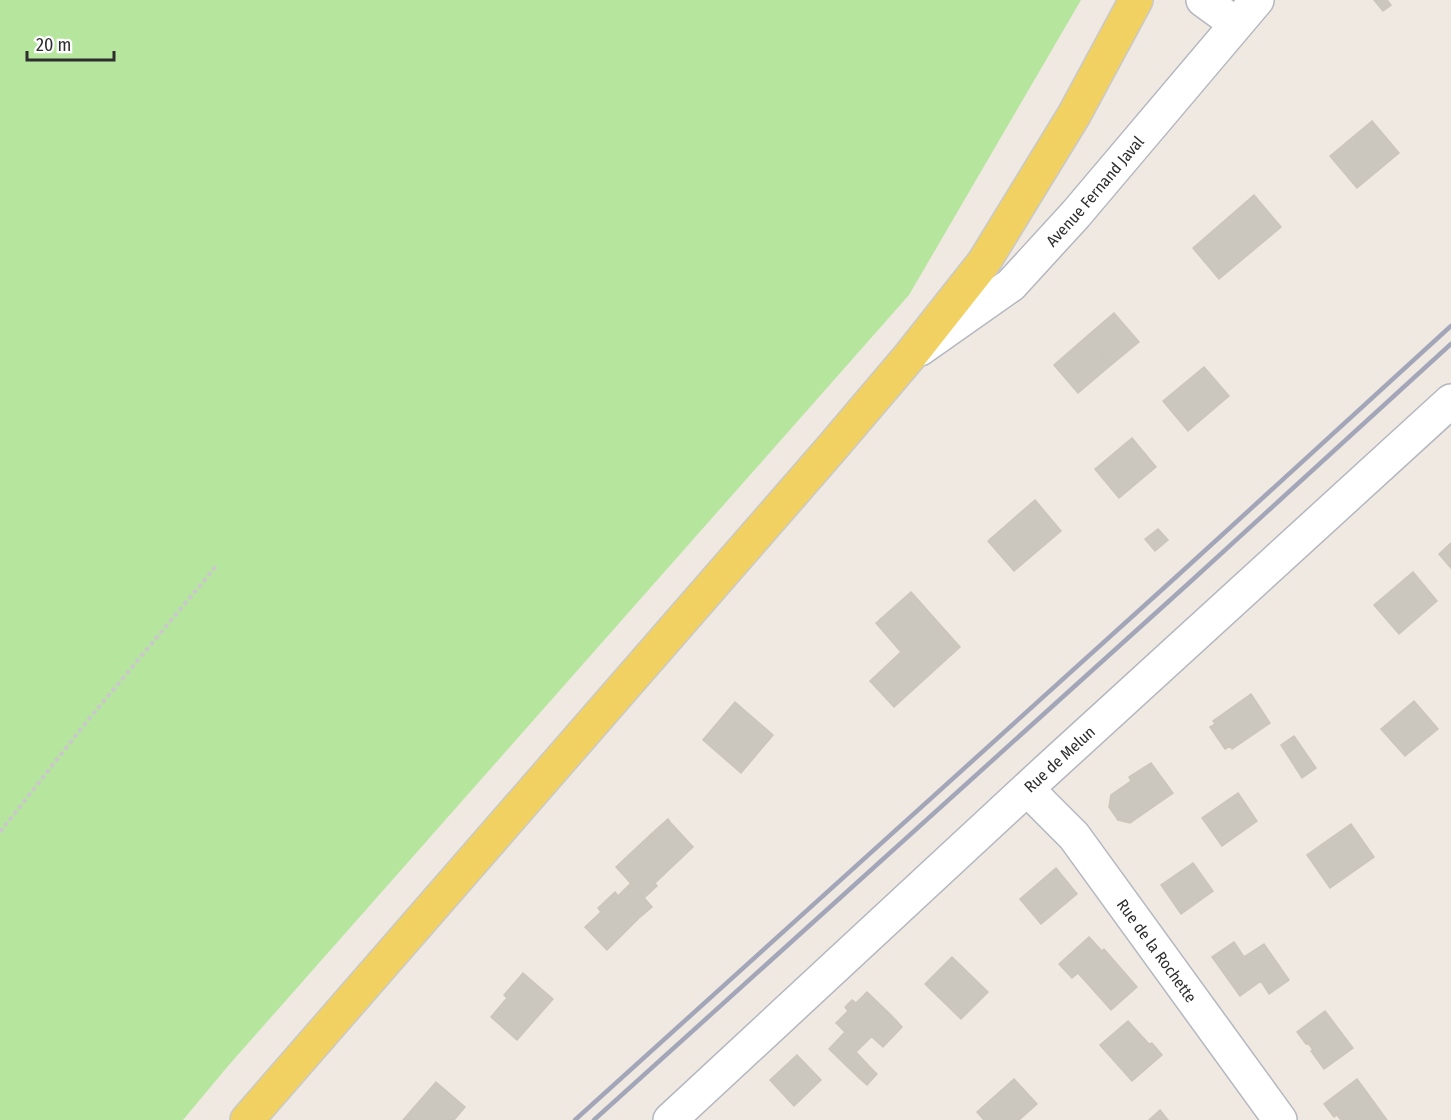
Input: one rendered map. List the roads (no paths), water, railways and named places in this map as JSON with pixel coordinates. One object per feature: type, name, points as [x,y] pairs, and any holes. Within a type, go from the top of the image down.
[{"type":"main road","points":[[247,1120],[909,357],[984,262],[1074,115],[1136,0]]},
{"type":"street","points":[[1203,0],[1236,24]]},
{"type":"street","name":"Avenue Fernand Javal","points":[[909,357],[1011,285],[1076,214],[1257,0]]},
{"type":"street","name":"Rue de Melun","points":[[670,1120],[1451,401]]},
{"type":"street","name":"Rue de la Rochette","points":[[1027,789],[1074,836],[1280,1120]]},
{"type":"railway","points":[[575,1120],[1451,326]]},
{"type":"railway","points":[[594,1120],[1451,344]]}]
